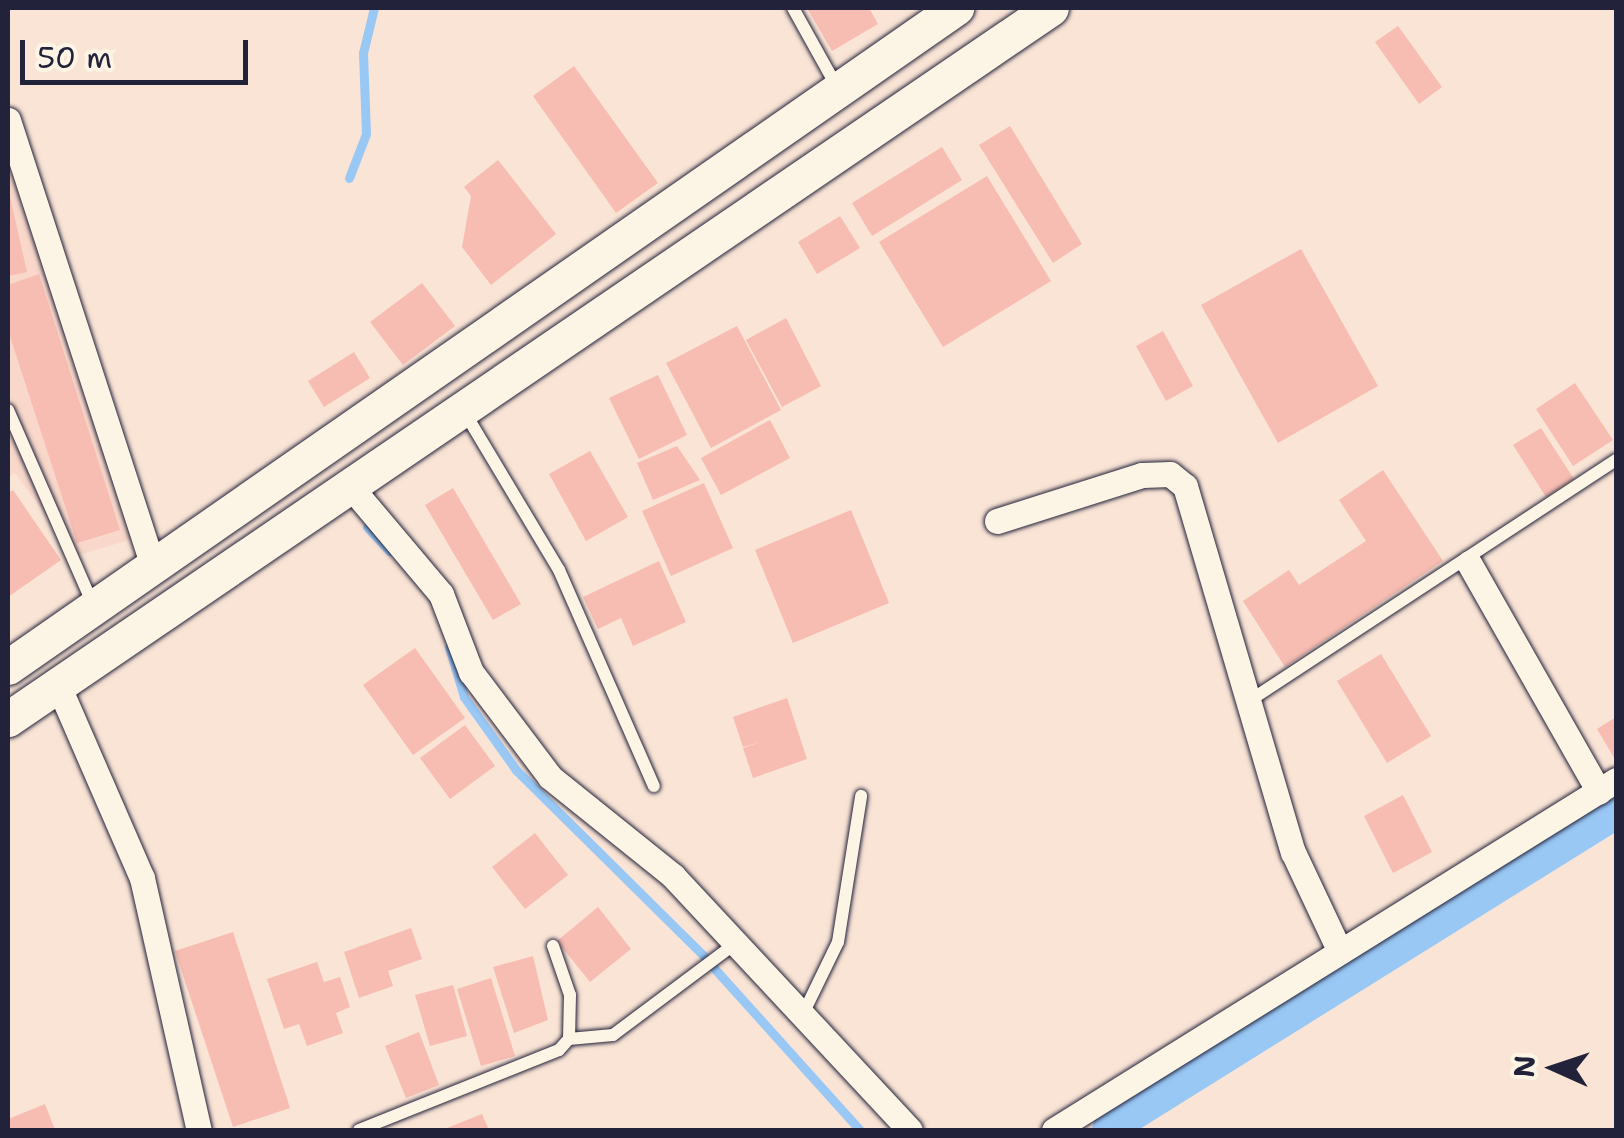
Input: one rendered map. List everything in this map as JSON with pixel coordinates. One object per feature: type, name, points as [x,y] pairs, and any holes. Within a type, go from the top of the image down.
[{"type":"main road","points":[[8,667],[956,8]]},
{"type":"main road","points":[[8,719],[350,486],[465,413],[1051,8]]},
{"type":"street","points":[[8,120],[153,567]]},
{"type":"street","points":[[998,521],[1170,474],[1185,486],[1293,852],[1340,952]]},
{"type":"street","points":[[350,486],[442,594],[470,672],[550,777],[672,876],[804,1012],[910,1130]]},
{"type":"street","points":[[1054,1130],[1608,786],[1469,563]]},
{"type":"street","points":[[58,685],[142,878],[199,1130]]},
{"type":"lane","points":[[793,8],[839,91]]},
{"type":"lane","points":[[8,410],[94,608]]},
{"type":"lane","points":[[465,413],[560,570],[654,786]]},
{"type":"lane","points":[[1249,701],[1469,563],[1616,460]]},
{"type":"lane","points":[[804,1012],[838,942],[861,796]]},
{"type":"lane","points":[[359,1130],[543,1061],[569,1039],[613,1035],[737,942]]},
{"type":"lane","points":[[553,946],[570,995],[569,1039]]},
{"type":"shaded area","points":[[8,162],[132,539],[76,556],[15,473],[8,477]]},
{"type":"building","points":[[807,8],[869,8],[878,24],[832,51]]},
{"type":"building","points":[[1398,26],[1442,87],[1419,104],[1375,42]]},
{"type":"building","points":[[574,66],[658,183],[616,213],[533,96]]},
{"type":"building","points":[[1010,126],[1082,244],[1053,263],[979,145]]},
{"type":"building","points":[[942,147],[962,180],[872,236],[852,203]]},
{"type":"building","points":[[498,160],[556,234],[491,285],[462,247],[471,196],[464,187]]},
{"type":"building","points":[[987,176],[1051,281],[943,347],[879,242]]},
{"type":"building","points":[[8,188],[27,272],[8,276]]},
{"type":"building","points":[[840,216],[860,248],[817,274],[798,242]]},
{"type":"building","points":[[1301,249],[1378,386],[1278,443],[1201,305]]},
{"type":"building","points":[[39,274],[120,530],[77,543],[8,330],[8,285]]},
{"type":"building","points":[[422,283],[455,326],[403,365],[370,322]]},
{"type":"building","points":[[786,318],[821,386],[782,407],[746,340]]},
{"type":"building","points":[[737,326],[781,410],[711,448],[666,363]]},
{"type":"building","points":[[1163,331],[1193,386],[1166,401],[1136,346]]},
{"type":"building","points":[[354,352],[370,378],[324,407],[308,381]]},
{"type":"building","points":[[658,375],[687,435],[639,459],[609,398]]},
{"type":"building","points":[[1575,383],[1613,440],[1573,466],[1536,409]]},
{"type":"building","points":[[770,420],[790,458],[721,495],[701,458]]},
{"type":"building","points":[[1541,428],[1574,479],[1546,497],[1513,445]]},
{"type":"building","points":[[677,446],[700,480],[653,500],[637,463]]},
{"type":"building","points":[[590,451],[628,517],[586,541],[549,474]]},
{"type":"building","points":[[1383,470],[1443,561],[1285,667],[1243,601],[1289,570],[1299,585],[1366,541],[1339,500]]},
{"type":"building","points":[[704,483],[733,548],[671,576],[642,511]]},
{"type":"building","points":[[453,488],[521,604],[493,620],[425,505]]},
{"type":"building","points":[[13,490],[61,560],[8,597],[8,493]]},
{"type":"building","points":[[851,510],[889,603],[793,643],[755,550]]},
{"type":"building","points":[[659,561],[686,622],[633,646],[621,618],[598,629],[583,597]]},
{"type":"building","points":[[415,648],[465,718],[413,755],[363,685]]},
{"type":"building","points":[[1381,654],[1431,736],[1387,763],[1337,681]]},
{"type":"building","points":[[787,698],[807,759],[753,778],[743,748],[761,742],[743,747],[733,717]]},
{"type":"building","points":[[1616,717],[1616,761],[1597,729]]},
{"type":"building","points":[[465,725],[495,766],[450,799],[420,758]]},
{"type":"building","points":[[1403,795],[1432,852],[1393,873],[1364,816]]},
{"type":"building","points":[[535,833],[568,875],[525,909],[492,867]]},
{"type":"building","points":[[598,907],[631,949],[590,982],[557,941]]},
{"type":"building","points":[[411,928],[422,959],[388,971],[393,986],[359,998],[344,952]]},
{"type":"building","points":[[233,932],[290,1108],[233,1127],[175,951]]},
{"type":"building","points":[[533,956],[548,1020],[514,1033],[493,967]]},
{"type":"building","points":[[317,962],[324,982],[340,977],[350,1007],[336,1013],[343,1033],[307,1046],[299,1024],[284,1029],[267,979]]},
{"type":"building","points":[[491,978],[515,1056],[481,1066],[457,989]]},
{"type":"building","points":[[453,985],[467,1036],[430,1046],[415,995]]},
{"type":"building","points":[[419,1032],[439,1085],[406,1098],[385,1046]]},
{"type":"building","points":[[45,1104],[55,1130],[8,1130],[8,1119]]},
{"type":"building","points":[[482,1114],[489,1130],[442,1130]]},
{"type":"waterway","points":[[349,178],[366,134],[363,53],[374,8]]},
{"type":"waterway","points":[[367,527],[389,551]]},
{"type":"waterway","points":[[449,647],[464,697],[516,770],[705,957]]},
{"type":"waterway","points":[[1108,1130],[1616,813]]},
{"type":"waterway","points":[[714,968],[860,1130]]}]
